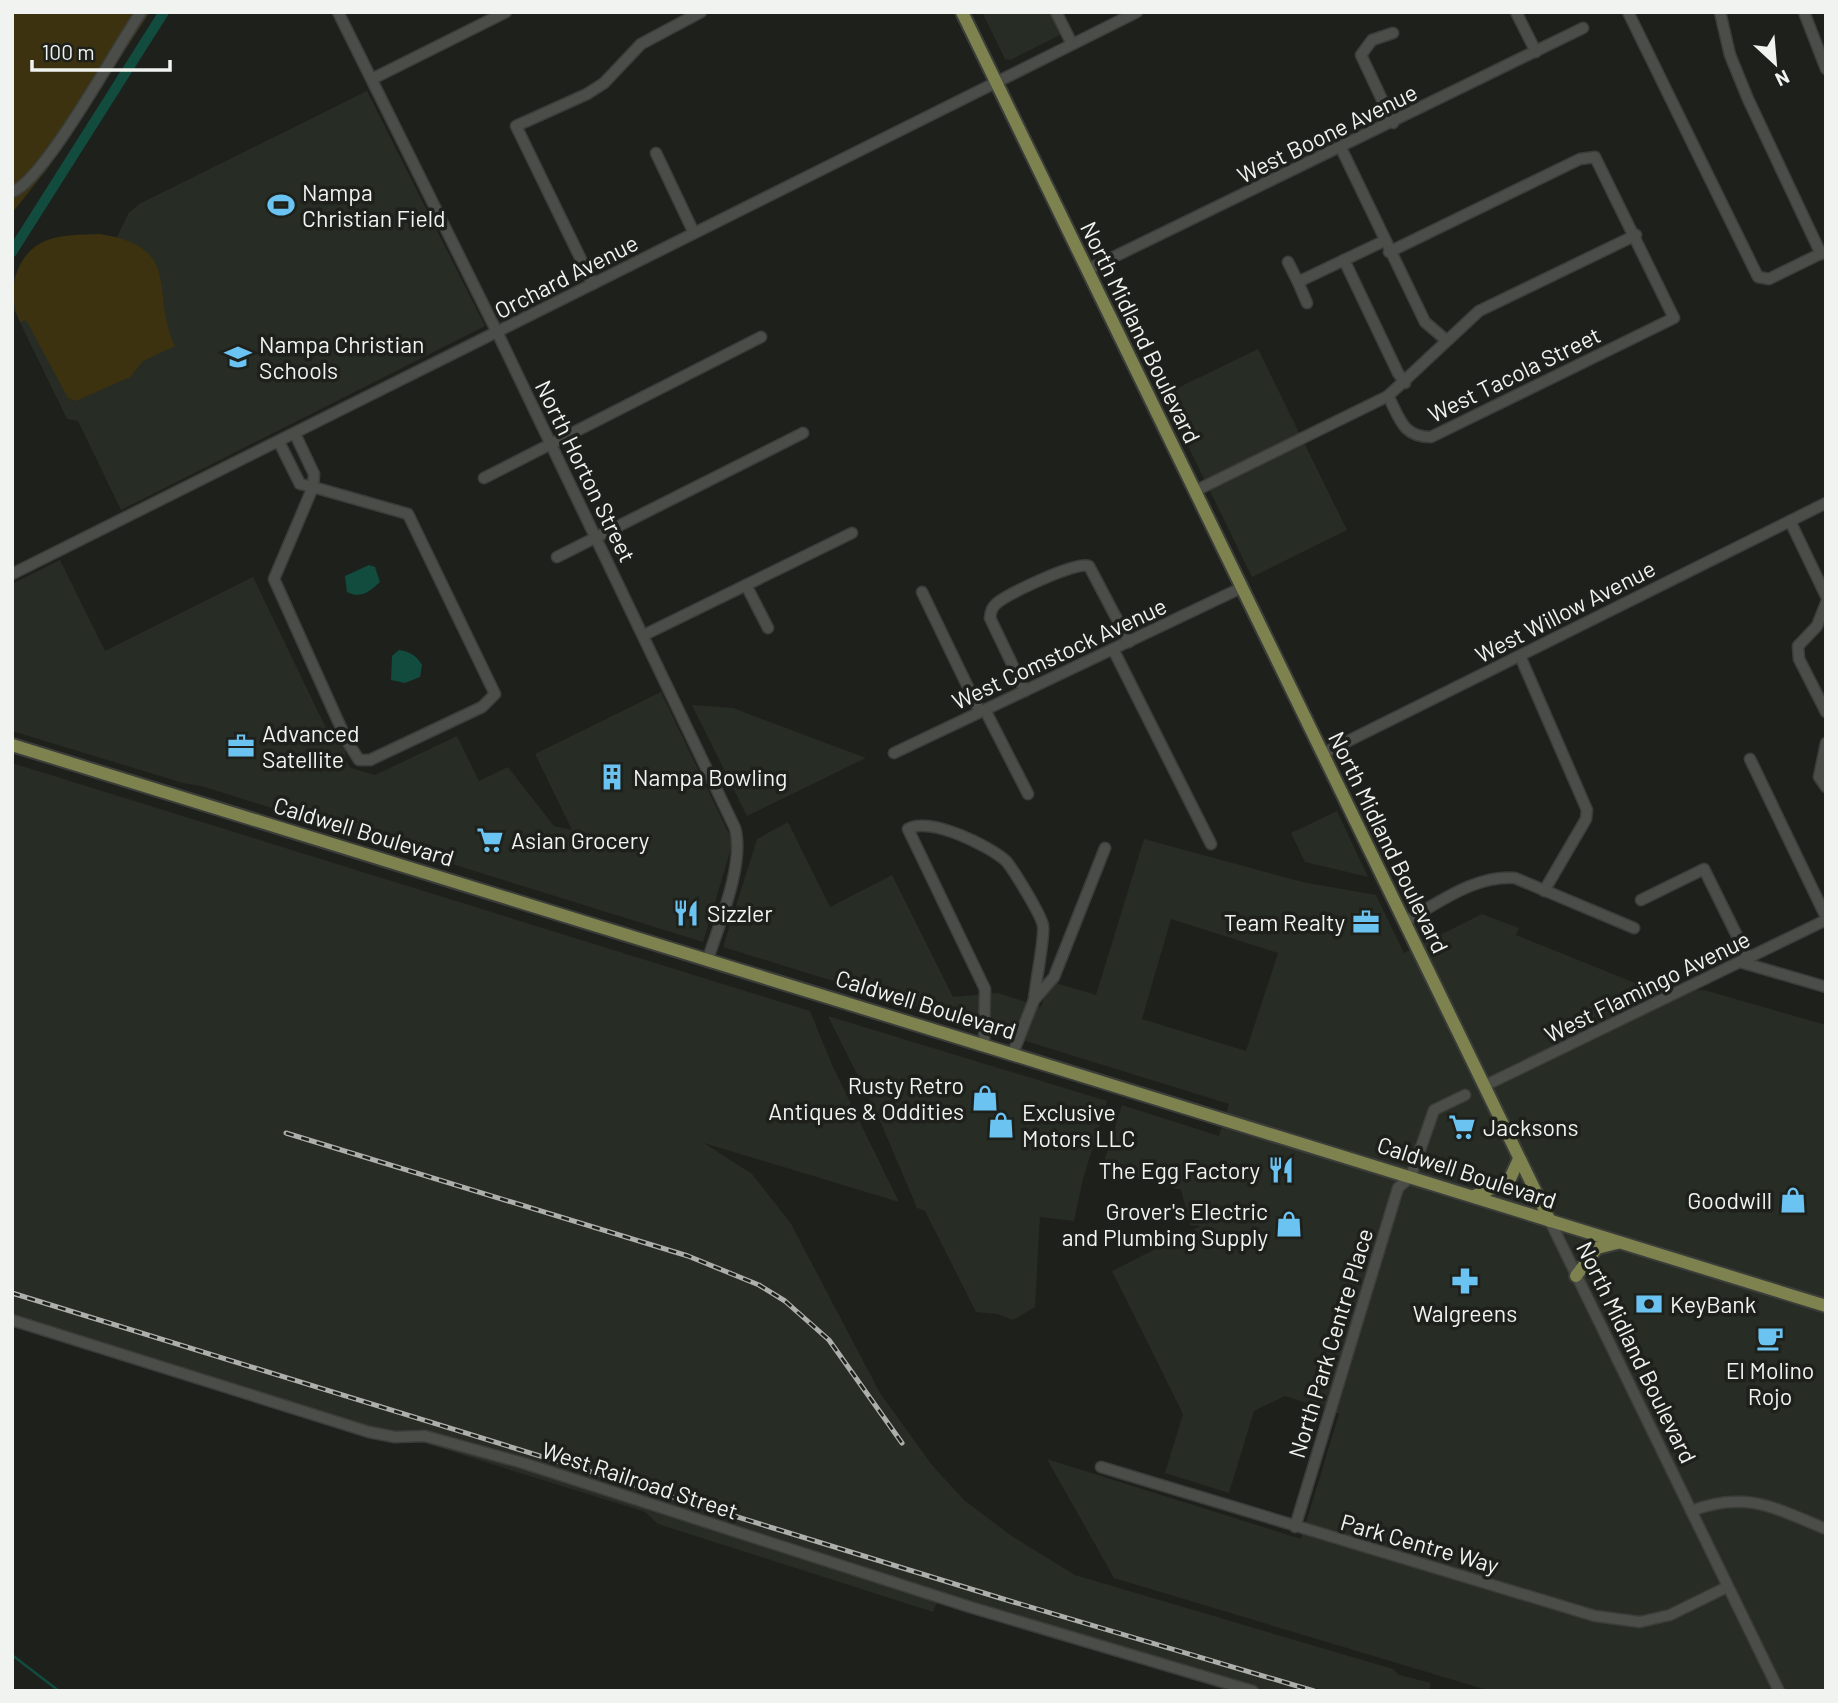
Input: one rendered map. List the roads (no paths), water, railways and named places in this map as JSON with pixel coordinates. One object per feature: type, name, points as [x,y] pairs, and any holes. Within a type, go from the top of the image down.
[{"type":"main road","name":"North Midland Boulevard","points":[[962,12],[1549,1221]]},
{"type":"main road","name":"Caldwell Boulevard","points":[[12,745],[1826,1306]]},
{"type":"main road","points":[[1474,1196],[1508,1181],[1519,1159]]},
{"type":"main road","points":[[1576,1276],[1597,1248],[1618,1243]]},
{"type":"street","points":[[12,192],[19,190],[48,157],[141,12]]},
{"type":"street","name":"North Horton Street","points":[[338,12],[597,537],[737,834],[736,862],[708,960]]},
{"type":"street","points":[[372,79],[506,12]]},
{"type":"street","points":[[593,284],[516,126],[587,94],[604,83],[641,44],[701,12]]},
{"type":"street","points":[[1056,12],[1072,44]]},
{"type":"street","name":"Orchard Avenue","points":[[12,574],[1137,12]]},
{"type":"street","points":[[1516,12],[1536,52]]},
{"type":"street","points":[[1628,12],[1752,268],[1763,280],[1823,252],[1748,99],[1730,55],[1720,12]]},
{"type":"street","points":[[1804,12],[1826,69]]},
{"type":"street","name":"West Boone Avenue","points":[[1087,270],[1583,28]]},
{"type":"street","points":[[1393,33],[1372,40],[1361,55],[1393,123]]},
{"type":"street","points":[[1341,148],[1425,322],[1446,340]]},
{"type":"street","points":[[656,153],[694,233]]},
{"type":"street","points":[[1195,491],[1388,396],[1405,383],[1446,340],[1479,311],[1636,235],[1595,157],[1580,159],[1389,252]]},
{"type":"street","name":"West Tacola Street","points":[[1388,396],[1406,430],[1415,437],[1431,437],[1674,318],[1636,235]]},
{"type":"street","points":[[1298,282],[1384,241]]},
{"type":"street","points":[[1344,260],[1405,383]]},
{"type":"street","points":[[1288,262],[1307,303]]},
{"type":"street","points":[[484,478],[550,442],[761,337]]},
{"type":"street","points":[[556,557],[803,433]]},
{"type":"street","points":[[279,442],[300,484],[313,487],[408,514],[495,694],[482,707],[370,760],[359,760],[347,741],[274,579],[313,487],[314,474],[295,434]]},
{"type":"street","name":"West Willow Avenue","points":[[1322,754],[1826,503]]},
{"type":"street","points":[[1790,521],[1826,596]]},
{"type":"street","points":[[644,635],[852,533]]},
{"type":"street","points":[[1026,691],[990,618],[996,604],[1014,593],[1076,566],[1089,566],[1129,642]]},
{"type":"street","points":[[746,585],[768,628]]},
{"type":"street","name":"West Comstock Avenue","points":[[894,753],[1241,588]]},
{"type":"street","points":[[922,592],[1028,794]]},
{"type":"street","points":[[1826,603],[1817,626],[1798,646],[1799,659],[1826,712]]},
{"type":"street","points":[[1113,649],[1211,844]]},
{"type":"street","points":[[1520,656],[1587,810],[1586,819],[1544,891]]},
{"type":"street","points":[[1826,743],[1819,776],[1826,787]]},
{"type":"street","points":[[1750,759],[1826,918]]},
{"type":"street","points":[[984,1044],[985,989],[908,829],[915,825],[937,827],[984,846],[1009,864],[1044,925],[1034,1000],[1013,1053]]},
{"type":"street","points":[[1034,1000],[1054,977],[1105,848]]},
{"type":"street","points":[[1642,900],[1704,869],[1744,960],[1826,987]]},
{"type":"street","points":[[1404,922],[1476,882],[1494,877],[1515,878],[1634,928]]},
{"type":"street","name":"West Flamingo Avenue","points":[[1484,1086],[1826,918]]},
{"type":"street","name":"North Park Centre Place","points":[[1295,1527],[1398,1188],[1411,1176],[1434,1110],[1465,1095]]},
{"type":"street","name":"North Midland Boulevard","points":[[1549,1221],[1779,1691]]},
{"type":"street","name":"West Railroad Street","points":[[12,1320],[369,1432],[395,1437],[425,1436],[523,1463],[970,1608],[1253,1691]]},
{"type":"street","name":"Park Centre Way","points":[[1101,1467],[1595,1616],[1640,1622],[1670,1615],[1727,1587]]},
{"type":"street","points":[[1691,1511],[1729,1500],[1753,1502],[1826,1529]]},
{"type":"waterway","points":[[12,252],[164,12]]},
{"type":"waterway","points":[[12,1655],[59,1691]]},
{"type":"waterway","points":[[278,1691],[319,1691]]},
{"type":"railway","points":[[286,1133],[688,1256],[759,1285],[785,1301],[829,1340],[902,1443]]},
{"type":"railway","points":[[12,1293],[1000,1598],[1314,1691]]},
{"type":"place","name":"Nampa Christian Field","points":[[281,205]]},
{"type":"place","name":"Nampa Christian Schools","points":[[238,357]]},
{"type":"place","name":"Advanced Satellite","points":[[241,746]]},
{"type":"place","name":"Nampa Bowling","points":[[612,777]]},
{"type":"place","name":"Asian Grocery","points":[[490,840]]},
{"type":"place","name":"Sizzler","points":[[686,913]]},
{"type":"place","name":"Team Realty","points":[[1366,922]]},
{"type":"place","name":"Rusty Retro Antiques & Oddities","points":[[985,1098]]},
{"type":"place","name":"Exclusive Motors LLC","points":[[1001,1125]]},
{"type":"place","name":"Jacksons","points":[[1462,1127]]},
{"type":"place","name":"The Egg Factory","points":[[1281,1170]]},
{"type":"place","name":"Goodwill","points":[[1793,1200]]},
{"type":"place","name":"Grover's Electric and Plumbing Supply","points":[[1289,1224]]},
{"type":"place","name":"Walgreens","points":[[1465,1281]]},
{"type":"place","name":"KeyBank","points":[[1649,1304]]},
{"type":"place","name":"El Molino Rojo","points":[[1770,1338]]}]
